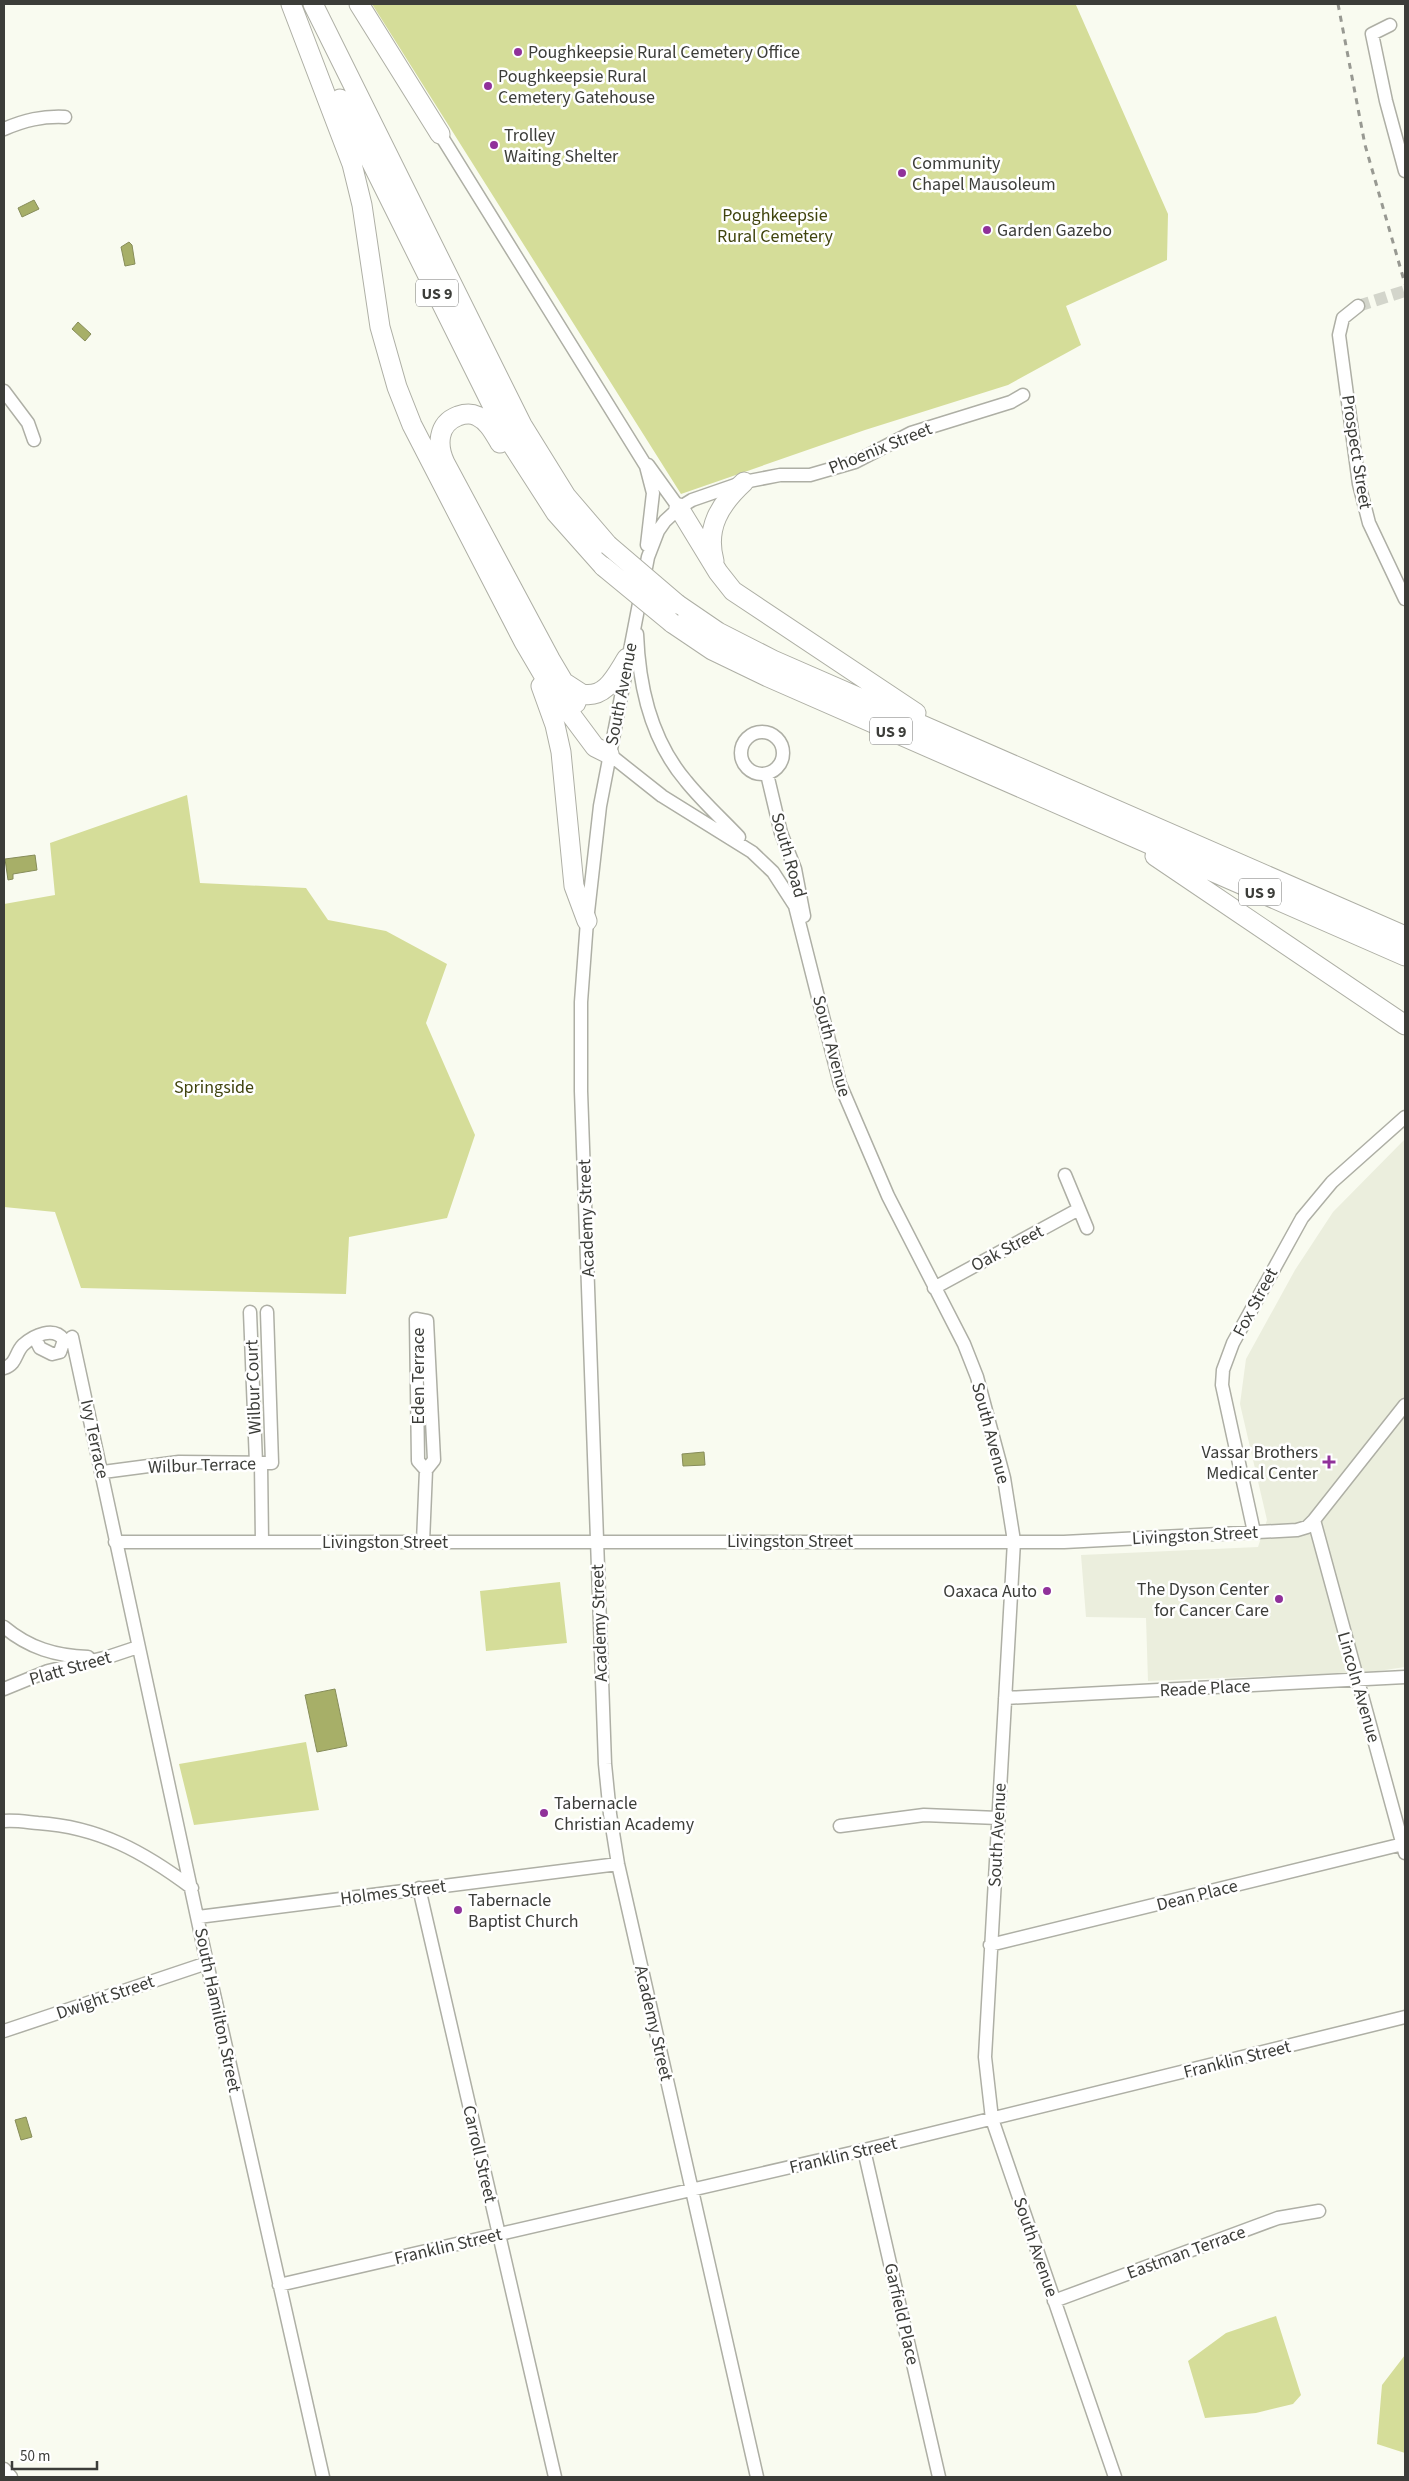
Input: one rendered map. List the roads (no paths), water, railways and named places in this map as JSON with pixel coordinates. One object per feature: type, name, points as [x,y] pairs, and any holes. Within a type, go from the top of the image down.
[{"type":"highway","name":"US 9","points":[[292,4],[511,443],[544,496],[569,530],[604,567],[672,623],[712,650],[768,678],[1405,956]]},
{"type":"highway","points":[[292,4],[352,164],[364,219],[378,320],[397,387],[421,444],[524,642],[575,724],[595,748],[609,754]]},
{"type":"highway","name":"US 9","points":[[313,4],[522,425],[562,490],[608,545],[677,604],[718,632],[754,652],[1405,936]]},
{"type":"highway","points":[[359,4],[440,134]]},
{"type":"highway","points":[[569,530],[529,489],[483,419],[472,414],[466,414],[454,418],[446,425],[440,439],[443,458],[556,671],[578,706],[603,738],[609,754]]},
{"type":"highway","points":[[718,572],[711,544],[714,521],[725,502],[744,482]]},
{"type":"highway","points":[[678,508],[718,572],[739,597],[958,741]]},
{"type":"highway","points":[[524,642],[558,738],[567,795],[574,886],[587,921]]},
{"type":"highway","points":[[556,671],[572,690],[591,696],[606,688],[627,658]]},
{"type":"highway","points":[[1115,829],[1405,1025]]},
{"type":"street","points":[[1390,25],[1372,34],[1386,101],[1405,171]]},
{"type":"street","points":[[4,129],[28,119],[47,116],[65,117]]},
{"type":"street","points":[[440,134],[640,456],[649,475],[653,493],[644,570]]},
{"type":"street","name":"Prospect Street","points":[[1358,306],[1343,318],[1339,334],[1359,484],[1369,523],[1405,599]]},
{"type":"street","points":[[4,391],[28,423],[34,440]]},
{"type":"street","name":"Phoenix Street","points":[[678,508],[692,500],[744,482],[780,475],[810,475],[855,462],[911,433],[1011,402],[1023,395]]},
{"type":"street","points":[[640,456],[659,478],[678,508]]},
{"type":"street","name":"South Avenue","points":[[678,508],[658,531],[644,570],[609,754],[662,796],[738,842],[764,862],[789,894],[795,906],[804,936],[832,1060],[840,1084],[878,1175],[964,1344],[977,1377],[1004,1478],[1014,1541],[985,2057],[992,2119],[1115,2477]]},
{"type":"street","points":[[636,616],[643,691],[664,750],[686,781],[764,862]]},
{"type":"street","name":"Academy Street","points":[[609,754],[598,822],[582,972],[581,1091],[605,1764],[618,1864],[757,2477]]},
{"type":"street","name":"South Road","points":[[767,774],[781,833],[792,862],[802,899],[804,936]]},
{"type":"street","name":"Fox Street","points":[[1254,1532],[1222,1384],[1223,1370],[1233,1343],[1302,1218],[1332,1182],[1405,1117]]},
{"type":"street","points":[[1065,1175],[1087,1228]]},
{"type":"street","name":"Oak Street","points":[[934,1288],[1079,1209]]},
{"type":"street","name":"Wilbur Court","points":[[250,1312],[263,1463]]},
{"type":"street","name":"Wilbur Court","points":[[262,1542],[267,1312]]},
{"type":"street","name":"Eden Terrace","points":[[423,1542],[426,1470],[434,1460],[427,1321],[416,1319],[418,1461],[426,1470]]},
{"type":"street","name":"Ivy Terrace","points":[[72,1336],[103,1472],[115,1542]]},
{"type":"street","points":[[4,1368],[14,1362],[23,1345],[36,1338]]},
{"type":"street","name":"Livingston Street","points":[[115,1542],[1064,1542],[1297,1530],[1307,1527],[1314,1520],[1405,1405]]},
{"type":"street","name":"Wilbur Terrace","points":[[103,1472],[179,1462],[263,1463]]},
{"type":"street","name":"Lincoln Avenue","points":[[1314,1520],[1404,1849]]},
{"type":"street","name":"South Hamilton Street","points":[[115,1542],[207,1963],[323,2477]]},
{"type":"street","points":[[4,1628],[35,1648],[67,1656],[108,1657]]},
{"type":"street","name":"Platt Street","points":[[4,1690],[48,1671],[138,1648]]},
{"type":"street","name":"Reade Place","points":[[1004,1698],[1405,1677]]},
{"type":"street","points":[[840,1826],[924,1815],[998,1818]]},
{"type":"street","points":[[4,1822],[60,1824],[103,1836],[141,1853],[192,1888]]},
{"type":"street","name":"Dean Place","points":[[990,1945],[1404,1849]]},
{"type":"street","name":"Holmes Street","points":[[198,1917],[618,1864]]},
{"type":"street","name":"Carroll Street","points":[[419,1888],[555,2477]]},
{"type":"street","name":"Dwight Street","points":[[4,2031],[207,1963]]},
{"type":"street","name":"Franklin Street","points":[[279,2286],[864,2150],[1405,2017]]},
{"type":"street","name":"Garfield Place","points":[[864,2150],[939,2477]]},
{"type":"street","name":"Eastman Terrace","points":[[1054,2301],[1278,2218],[1319,2211]]},
{"type":"street","points":[[4,2469],[11,2477]]},
{"type":"tunnel","points":[[1358,306],[1405,291]]},
{"type":"railway","points":[[1338,4],[1365,145],[1405,284]]},
{"type":"place","name":"Poughkeepsie Rural Cemetery Office","points":[[518,52]]},
{"type":"place","name":"Poughkeepsie Rural Cemetery Gatehouse","points":[[488,86]]},
{"type":"place","name":"Trolley Waiting Shelter","points":[[494,145]]},
{"type":"place","name":"Community Chapel Mausoleum","points":[[902,173]]},
{"type":"place","name":"Garden Gazebo","points":[[987,230]]},
{"type":"place","name":"Vassar Brothers Medical Center","points":[[1329,1462]]},
{"type":"place","name":"Oaxaca Auto","points":[[1047,1591]]},
{"type":"place","name":"The Dyson Center for Cancer Care","points":[[1279,1599]]},
{"type":"place","name":"Tabernacle Christian Academy","points":[[544,1813]]},
{"type":"place","name":"Tabernacle Baptist Church","points":[[458,1910]]},
{"type":"park label","name":"Poughkeepsie Rural Cemetery","points":[[775,225]]},
{"type":"park label","name":"Springside","points":[[214,1087]]}]
